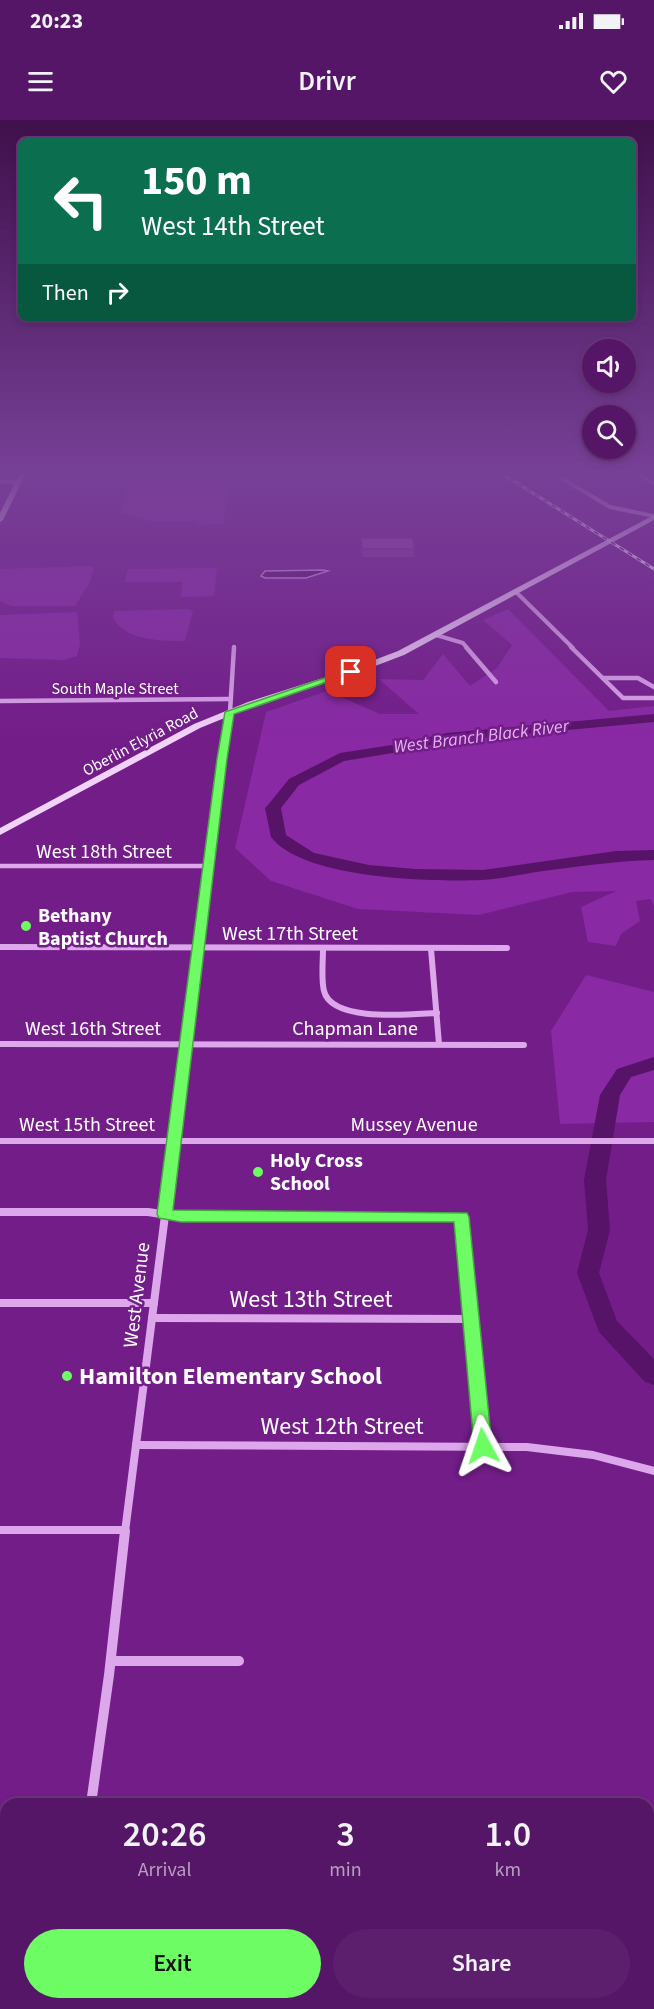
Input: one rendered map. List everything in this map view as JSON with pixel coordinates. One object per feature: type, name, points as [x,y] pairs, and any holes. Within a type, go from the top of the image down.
[{"type":"main road","name":"Oberlin Elyria Road","points":[[0,832],[197,726],[230,712],[377,663],[436,635],[573,561]]},
{"type":"street","points":[[516,592],[625,700],[654,698]]},
{"type":"street","points":[[436,635],[463,643],[496,682]]},
{"type":"street","name":"West Avenue","points":[[92,1798],[111,1661],[125,1530],[208,866],[230,712],[234,647]]},
{"type":"street","points":[[602,678],[639,678],[654,687]]},
{"type":"street","name":"South Maple Street","points":[[0,701],[230,699]]},
{"type":"street","name":"West 18th Street","points":[[0,866],[208,866]]},
{"type":"street","name":"West 17th Street","points":[[0,947],[507,948]]},
{"type":"street","points":[[323,948],[324,992],[326,998],[335,1006],[360,1013],[437,1013]]},
{"type":"street","points":[[431,949],[439,1044]]},
{"type":"street","name":"West 16th Street","points":[[0,1044],[186,1045]]},
{"type":"street","name":"Chapman Lane","points":[[186,1045],[524,1045]]},
{"type":"street","name":"West 15th Street","points":[[0,1141],[174,1141]]},
{"type":"street","name":"Mussey Avenue","points":[[174,1141],[654,1141]]},
{"type":"street","points":[[0,1212],[165,1214],[181,1217],[461,1217],[483,1446]]},
{"type":"street","points":[[0,1303],[154,1303]]},
{"type":"street","name":"West 13th Street","points":[[152,1318],[471,1319]]},
{"type":"street","name":"West 12th Street","points":[[136,1444],[483,1446],[560,1449],[654,1471]]},
{"type":"street","points":[[0,1530],[125,1530]]},
{"type":"street","points":[[111,1661],[239,1661]]},
{"type":"shaded area","points":[[91,566],[94,568],[89,584],[75,606],[11,606],[0,601],[0,569]]},
{"type":"shaded area","points":[[217,568],[214,596],[181,597],[182,582],[125,582],[128,569]]},
{"type":"shaded area","points":[[265,571],[328,571],[306,578],[265,578],[261,576]]},
{"type":"shaded area","points":[[188,609],[193,611],[185,641],[155,640],[135,635],[118,625],[113,617],[114,611]]},
{"type":"shaded area","points":[[508,609],[609,711],[654,706],[654,907],[651,899],[636,901],[640,921],[621,934],[616,946],[588,942],[581,907],[616,891],[572,892],[479,915],[358,909],[271,881],[235,848],[266,712],[327,691],[380,714],[419,714],[379,679],[423,680],[443,654],[470,686],[497,668],[512,645],[483,620]]},
{"type":"shaded area","points":[[77,612],[80,644],[77,656],[63,660],[0,658],[0,615]]},
{"type":"shaded area","points":[[586,975],[654,992],[654,1122],[560,1124],[551,1031]]},
{"type":"waterway","name":"West Branch Black River","points":[[654,718],[447,737],[405,747],[340,757],[294,782],[273,808],[279,837],[309,857],[369,870],[415,874],[483,875],[616,856],[654,855]]},
{"type":"waterway","name":"West Branch Black River","points":[[654,1063],[624,1073],[610,1095],[595,1180],[599,1230],[588,1273],[607,1326],[654,1375]]},
{"type":"railway","points":[[641,561],[654,569]]},
{"type":"place","name":"Bethany Baptist Church","points":[[26,926]]},
{"type":"place","name":"Holy Cross School","points":[[258,1172]]},
{"type":"place","name":"Hamilton Elementary School","points":[[67,1376]]},
{"type":"route","points":[[351,672],[230,712],[222,759],[165,1214],[181,1217],[461,1217],[483,1446]]}]
